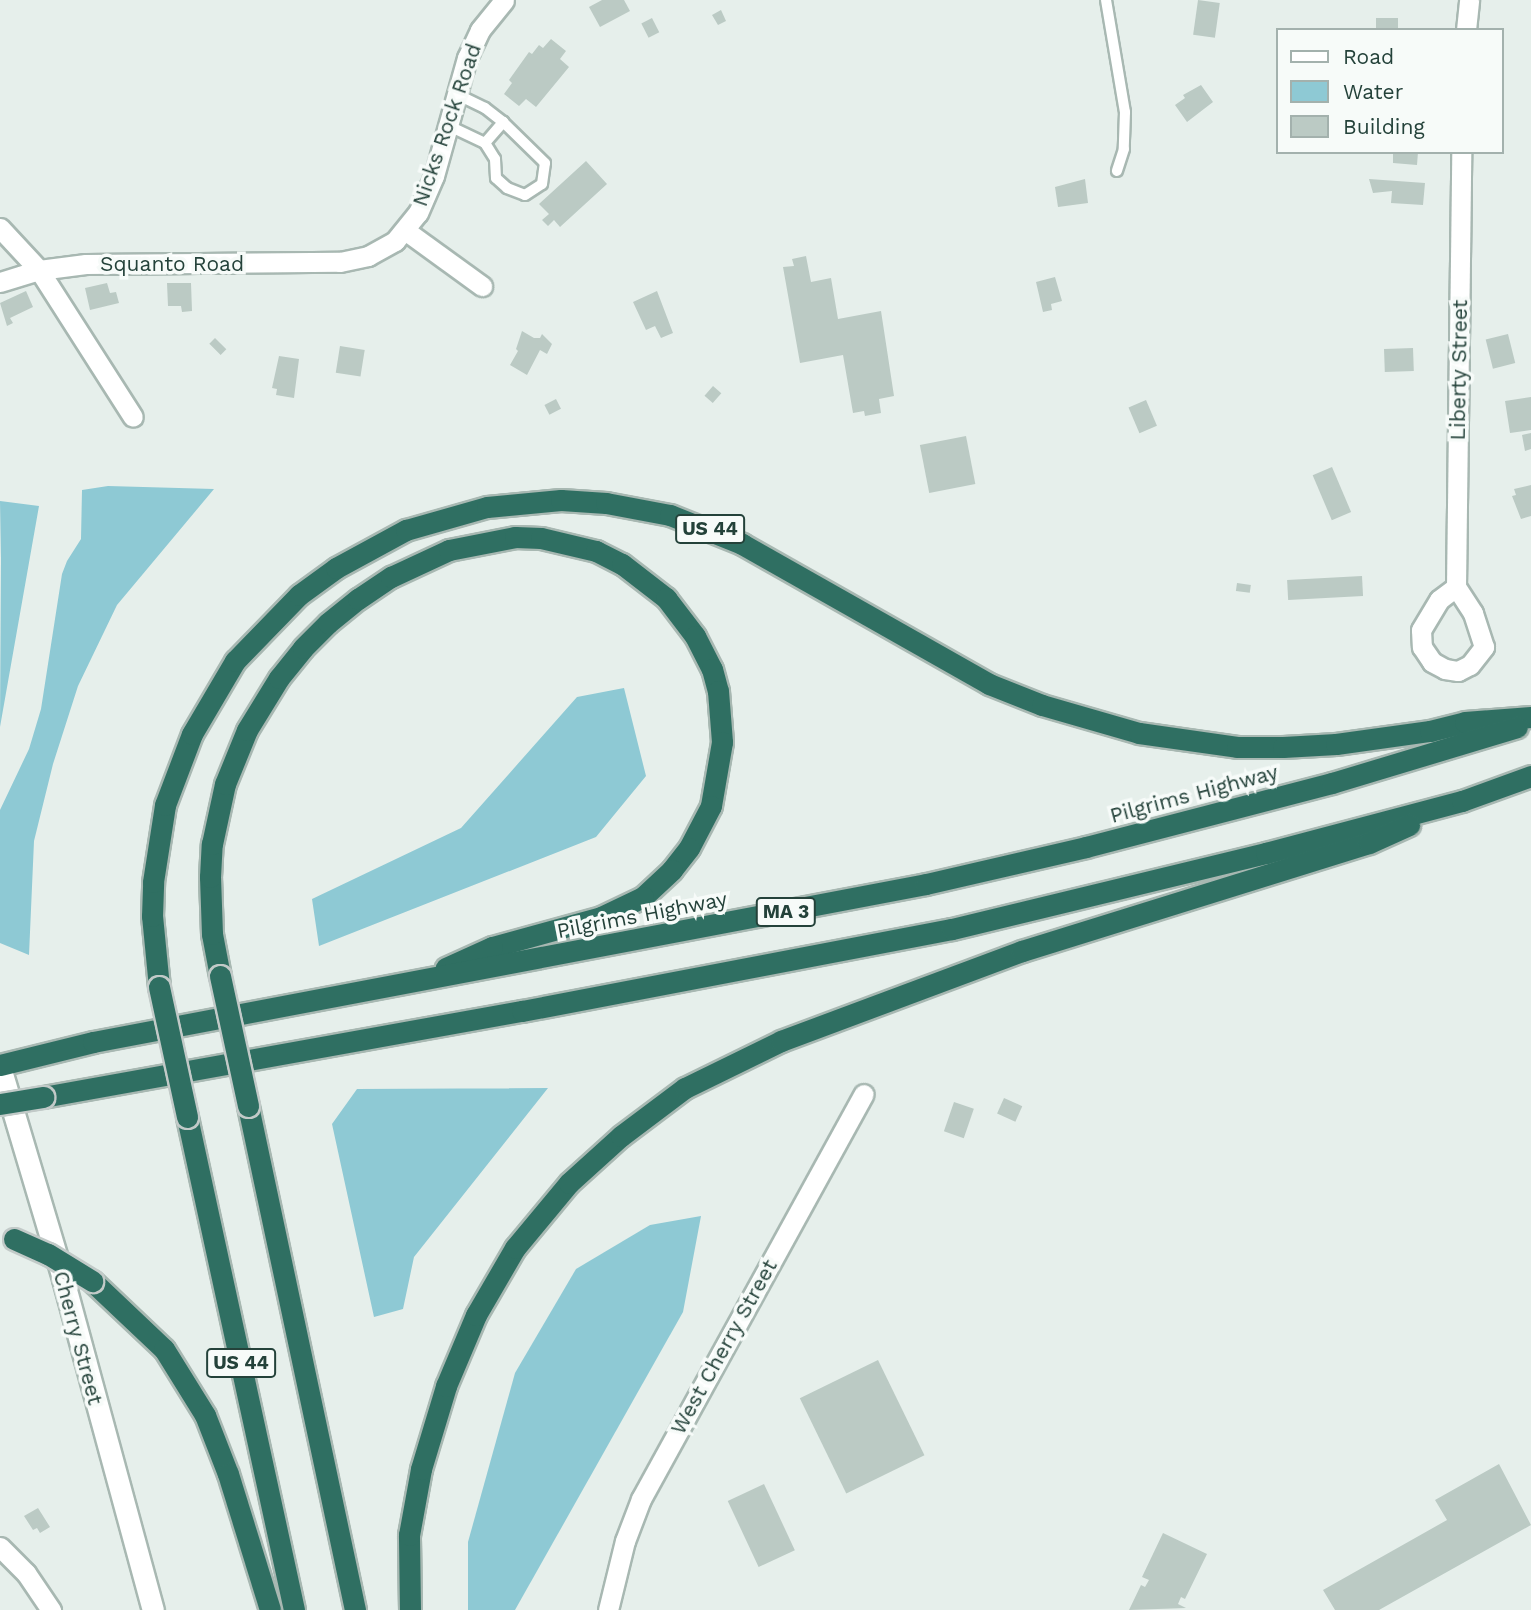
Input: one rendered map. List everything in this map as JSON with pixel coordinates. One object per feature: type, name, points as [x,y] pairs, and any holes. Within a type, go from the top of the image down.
[{"type":"highway","name":"US 44","points":[[294,1610],[159,987],[152,893],[165,805],[192,734],[235,661],[299,595],[336,568],[406,530],[487,507],[561,500],[606,503],[670,515],[742,544],[989,684],[1042,705],[1139,733],[1223,746],[1283,747],[1336,744],[1430,731],[1465,722],[1531,720]]},
{"type":"highway","points":[[355,1610],[212,934],[212,844],[225,784],[247,730],[279,678],[303,648],[327,623],[391,578],[449,550],[515,537],[541,538],[596,551],[644,578],[666,598],[695,636],[712,668],[718,691],[722,742],[711,806],[689,848],[643,897],[601,917],[492,947],[420,980]]},
{"type":"highway","name":"Pilgrims Highway","points":[[0,1066],[93,1042],[770,915],[1072,850],[1332,783],[1531,720]]},
{"type":"highway","points":[[410,1610],[409,1535],[421,1468],[446,1385],[477,1315],[515,1248],[569,1183],[621,1136],[685,1088],[780,1041],[1022,951],[1369,844],[1462,801],[1531,776]]},
{"type":"highway","name":"MA 3","points":[[0,1104],[496,1016],[952,929],[1178,876],[1462,801]]},
{"type":"highway","points":[[7,1236],[48,1254],[92,1281],[164,1349],[205,1415],[228,1474],[270,1610]]},
{"type":"main road","name":"Cherry Street","points":[[0,1066],[63,1279],[153,1610]]},
{"type":"street","points":[[1466,28],[1469,0]]},
{"type":"street","name":"Nicks Rock Road","points":[[347,261],[368,256],[406,231],[418,213],[434,176],[467,58],[497,3]]},
{"type":"street","name":"Liberty Street","points":[[1456,587],[1461,154]]},
{"type":"street","points":[[0,228],[39,270],[132,416]]},
{"type":"street","points":[[406,231],[482,286]]},
{"type":"street","name":"Squanto Road","points":[[0,282],[39,270],[86,264],[347,261]]},
{"type":"street","name":"West Cherry Street","points":[[608,1610],[625,1541],[641,1500],[864,1094]]},
{"type":"street","points":[[0,1547],[26,1573],[51,1610]]},
{"type":"lane","points":[[1106,0],[1125,112],[1124,149],[1117,171]]},
{"type":"lane","points":[[447,124],[485,143],[495,159],[496,178],[507,188],[525,195],[542,184],[545,163],[485,108],[456,94]]},
{"type":"lane","points":[[485,143],[503,122]]},
{"type":"water","points":[[108,486],[214,489],[117,605],[78,686],[53,764],[34,841],[29,955],[0,943],[0,810],[29,749],[41,709],[62,574],[81,539],[82,490]]},
{"type":"water","points":[[0,501],[39,506],[0,727],[1,559]]},
{"type":"water","points":[[624,688],[646,776],[596,837],[319,946],[312,899],[461,828],[577,697]]},
{"type":"water","points":[[548,1088],[414,1257],[403,1309],[374,1317],[332,1124],[357,1089]]},
{"type":"water","points":[[701,1216],[683,1312],[515,1610],[468,1610],[468,1542],[515,1373],[576,1269],[650,1225]]},
{"type":"building","points":[[602,0],[624,0],[630,11],[600,27],[589,7]]},
{"type":"building","points":[[1198,0],[1220,3],[1215,38],[1193,35]]},
{"type":"building","points":[[721,10],[726,21],[718,25],[712,15]]},
{"type":"building","points":[[652,18],[659,32],[649,38],[641,23]]},
{"type":"building","points":[[1376,18],[1398,18],[1398,28],[1376,28]]},
{"type":"building","points":[[551,39],[566,51],[560,59],[569,67],[536,107],[526,99],[519,106],[504,94],[512,83],[509,80],[529,52],[532,54],[539,45],[543,48]]},
{"type":"building","points":[[1201,85],[1213,102],[1187,122],[1175,105],[1185,98],[1183,95]]},
{"type":"building","points":[[1393,154],[1418,154],[1417,165],[1393,163]]},
{"type":"building","points":[[586,161],[607,184],[560,227],[554,220],[548,226],[542,220],[549,214],[539,204]]},
{"type":"building","points":[[1085,179],[1088,203],[1058,207],[1055,187]]},
{"type":"building","points":[[1369,179],[1425,183],[1423,205],[1391,203],[1392,191],[1373,193]]},
{"type":"building","points":[[806,256],[811,282],[831,278],[838,319],[881,311],[894,396],[879,399],[881,413],[865,416],[864,411],[853,413],[843,355],[800,363],[783,267],[794,266],[792,259]]},
{"type":"building","points":[[1055,277],[1062,301],[1051,304],[1052,310],[1043,312],[1036,282]]},
{"type":"building","points":[[107,283],[110,293],[116,292],[119,303],[90,310],[85,288]]},
{"type":"building","points":[[167,283],[191,283],[192,311],[182,312],[181,306],[168,306]]},
{"type":"building","points":[[26,291],[33,307],[10,318],[13,323],[7,326],[0,303]]},
{"type":"building","points":[[657,291],[673,333],[661,338],[655,326],[646,330],[633,302]]},
{"type":"building","points":[[522,331],[534,338],[540,338],[542,334],[552,344],[547,354],[540,350],[527,375],[510,365],[518,351],[516,349]]},
{"type":"building","points":[[1508,334],[1515,363],[1493,369],[1486,340]]},
{"type":"building","points":[[215,338],[226,349],[221,355],[209,344]]},
{"type":"building","points":[[340,346],[365,350],[360,377],[336,373]]},
{"type":"building","points":[[1413,348],[1414,371],[1385,372],[1384,349]]},
{"type":"building","points":[[279,356],[299,359],[294,398],[276,395],[277,389],[272,388]]},
{"type":"building","points":[[713,386],[721,393],[713,403],[704,396]]},
{"type":"building","points":[[1531,397],[1531,430],[1510,433],[1505,401]]},
{"type":"building","points":[[556,399],[561,409],[549,415],[544,405]]},
{"type":"building","points":[[1146,400],[1157,426],[1139,433],[1129,407]]},
{"type":"building","points":[[1531,433],[1531,449],[1525,451],[1522,435]]},
{"type":"building","points":[[966,436],[975,484],[929,493],[920,445]]},
{"type":"building","points":[[1332,467],[1351,512],[1332,520],[1313,475]]},
{"type":"building","points":[[1531,485],[1531,516],[1521,519],[1512,496],[1516,495],[1514,489]]},
{"type":"building","points":[[1362,576],[1363,596],[1288,600],[1287,580]]},
{"type":"building","points":[[1237,583],[1251,585],[1250,593],[1236,591]]},
{"type":"building","points":[[1004,1098],[1022,1106],[1015,1122],[997,1114]]},
{"type":"building","points":[[954,1102],[974,1109],[964,1138],[944,1131]]},
{"type":"building","points":[[878,1360],[924,1455],[846,1493],[800,1398]]},
{"type":"building","points":[[1499,1464],[1531,1525],[1379,1610],[1335,1610],[1323,1590],[1447,1520],[1435,1500]]},
{"type":"building","points":[[764,1484],[795,1550],[759,1567],[728,1501]]},
{"type":"building","points":[[38,1508],[50,1527],[40,1533],[37,1528],[33,1530],[24,1516]]},
{"type":"building","points":[[1163,1533],[1207,1554],[1185,1599],[1181,1597],[1178,1604],[1186,1608],[1129,1610],[1141,1585],[1145,1587],[1149,1580],[1142,1577]]}]
